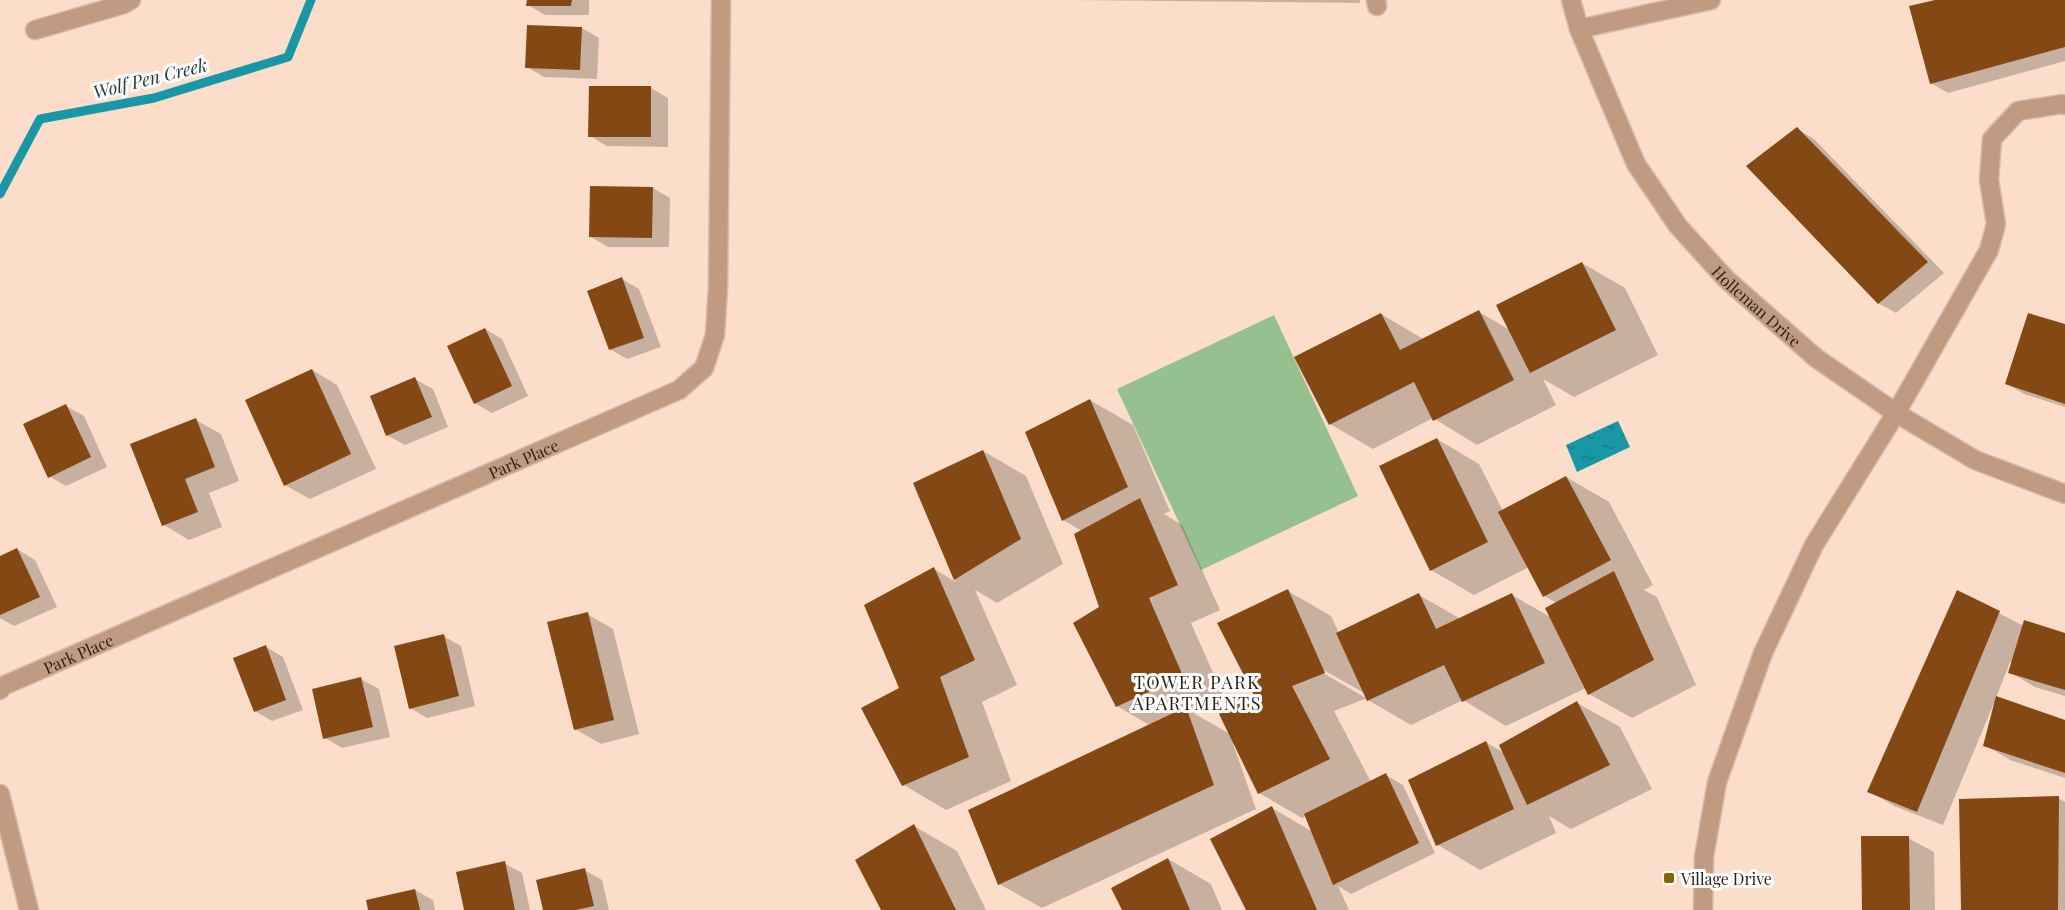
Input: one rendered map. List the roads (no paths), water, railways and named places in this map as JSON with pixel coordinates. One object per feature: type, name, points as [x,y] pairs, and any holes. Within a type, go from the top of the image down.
[{"type":"street","points":[[35,30],[131,0]]},
{"type":"street","name":"Park Place","points":[[0,690],[3,686],[679,390],[704,368],[715,335],[718,287],[721,0]]},
{"type":"street","name":"Holleman Drive","points":[[1572,0],[1579,29],[1636,164],[1678,226],[1726,279],[1816,358],[1896,413],[1975,460],[2065,494]]},
{"type":"street","points":[[1579,29],[1710,0]]},
{"type":"street","points":[[1703,910],[1704,857],[1717,782],[1763,653],[1814,545],[1896,413],[1989,250],[1996,224],[1989,180],[1992,140],[2018,111],[2065,105]]},
{"type":"street","points":[[0,794],[29,910]]},
{"type":"water","points":[[1618,421],[1630,447],[1577,472],[1566,445]]},
{"type":"waterway","name":"Wolf Pen Creek","points":[[0,194],[40,119],[154,98],[288,57],[311,0]]},
{"type":"place","name":"Village Drive","points":[[1669,878]]},
{"type":"district","name":"TOWER PARK APARTMENTS","points":[[1197,692]]}]
